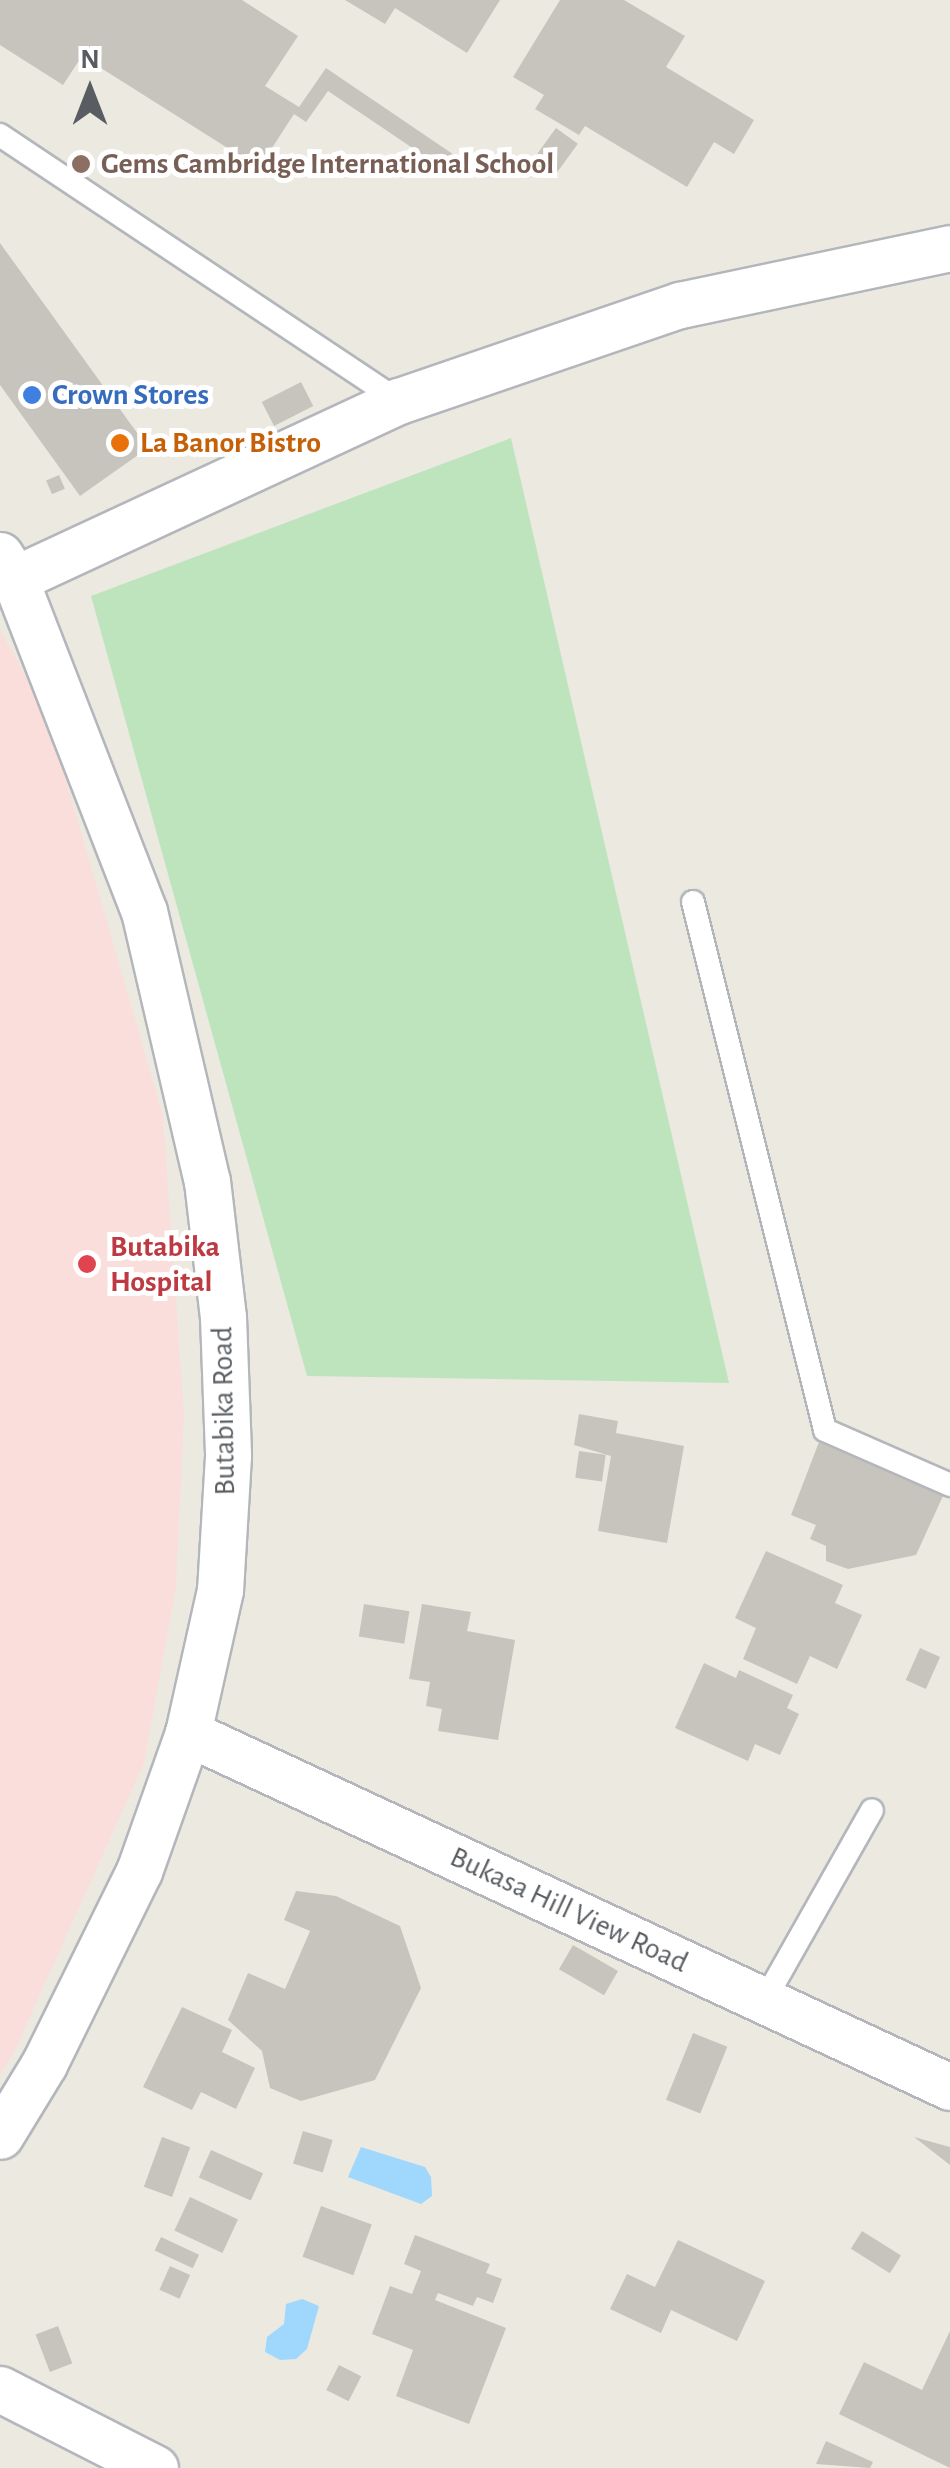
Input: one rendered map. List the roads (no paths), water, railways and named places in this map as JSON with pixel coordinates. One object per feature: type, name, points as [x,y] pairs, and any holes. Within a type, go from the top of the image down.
[{"type":"street","points":[[8,567],[399,401],[680,305],[950,248]]},
{"type":"street","name":"Butabika Road","points":[[0,2136],[44,2064],[139,1871],[188,1732],[220,1590],[228,1456],[223,1317],[207,1181],[144,910],[8,567]]},
{"type":"street","name":"Bukasa Hill View Road","points":[[188,1732],[950,2087]]},
{"type":"street","points":[[0,2389],[155,2468]]},
{"type":"lane","points":[[0,134],[399,401]]},
{"type":"lane","points":[[693,902],[825,1430],[950,1485]]},
{"type":"lane","points":[[764,2002],[872,1810]]},
{"type":"water","points":[[361,2147],[425,2167],[431,2177],[432,2196],[421,2204],[348,2177]]},
{"type":"water","points":[[302,2299],[319,2306],[307,2349],[296,2359],[280,2360],[265,2352],[267,2337],[284,2324],[286,2304]]},
{"type":"place","name":"Gems Cambridge International School","points":[[81,164]]},
{"type":"place","name":"Crown Stores","points":[[32,395]]},
{"type":"place","name":"La Banor Bistro","points":[[120,443]]},
{"type":"place","name":"Butabika Hospital","points":[[87,1264]]}]
